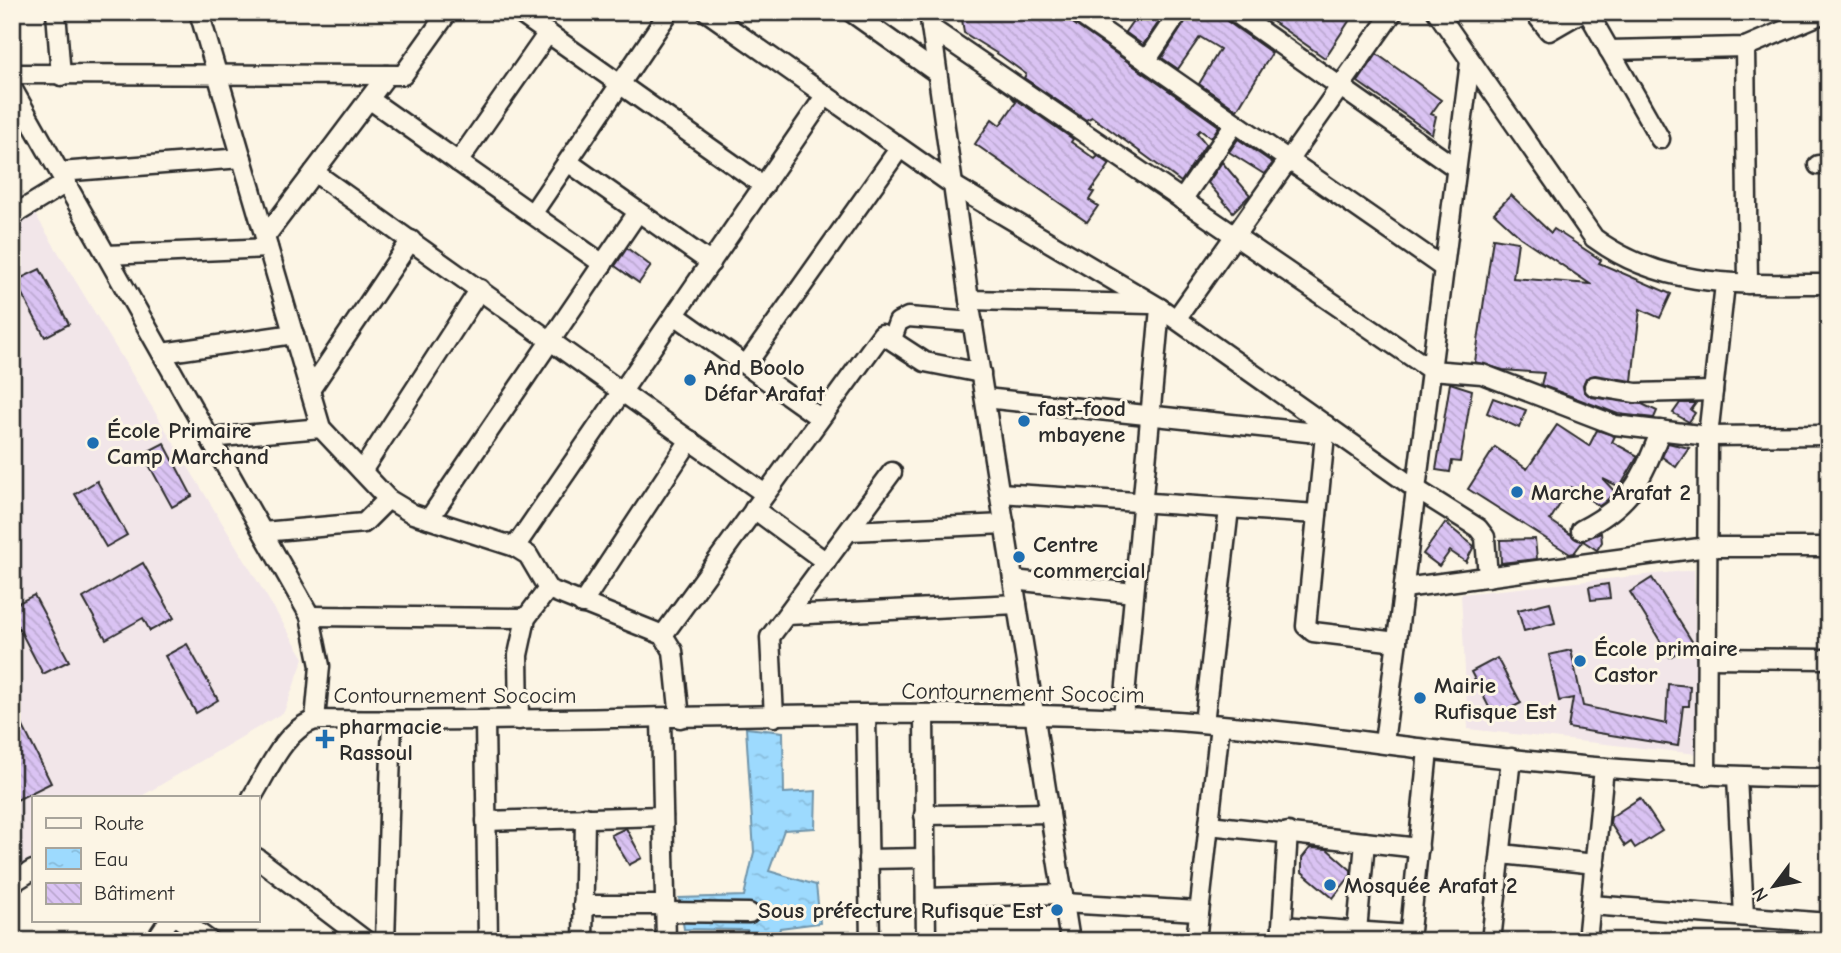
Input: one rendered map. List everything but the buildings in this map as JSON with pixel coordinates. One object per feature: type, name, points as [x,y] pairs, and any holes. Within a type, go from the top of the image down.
[{"type":"street","points":[[56,12],[61,76]]},
{"type":"street","points":[[199,12],[321,428],[388,499],[429,519],[515,547],[528,555],[548,589],[663,635],[673,651],[680,718]]},
{"type":"street","points":[[12,74],[403,75],[448,12]]},
{"type":"street","points":[[518,12],[764,186]]},
{"type":"street","points":[[532,214],[669,12]]},
{"type":"street","points":[[707,12],[899,149],[953,185],[1157,306],[1326,429],[1478,528],[1485,537],[1488,577]]},
{"type":"street","points":[[851,12],[937,73]]},
{"type":"street","points":[[1076,12],[1444,268]]},
{"type":"street","points":[[1146,61],[1179,12]]},
{"type":"street","points":[[1234,12],[1456,168]]},
{"type":"street","points":[[1176,319],[1393,12]]},
{"type":"street","points":[[1437,12],[1469,62],[1594,238],[1613,252],[1674,277],[1725,284],[1829,284]]},
{"type":"street","points":[[1534,12],[1549,31],[1583,12],[1609,50],[1661,139]]},
{"type":"street","points":[[1609,50],[1745,47],[1827,12]]},
{"type":"street","points":[[930,20],[969,300],[1070,941]]},
{"type":"street","points":[[930,20],[1182,200],[1431,370],[1482,374],[1615,425],[1708,436],[1829,435]]},
{"type":"street","points":[[458,162],[548,33]]},
{"type":"street","points":[[1745,47],[1748,284]]},
{"type":"street","points":[[1384,744],[1469,62]]},
{"type":"street","points":[[267,242],[314,172],[387,75]]},
{"type":"street","points":[[12,88],[310,616],[320,666],[315,720]]},
{"type":"street","points":[[515,547],[825,96]]},
{"type":"street","points":[[369,99],[603,264]]},
{"type":"street","points":[[1182,200],[1235,123]]},
{"type":"street","points":[[746,365],[899,149]]},
{"type":"street","points":[[12,216],[63,178],[242,158]]},
{"type":"street","points":[[568,162],[711,263]]},
{"type":"street","points":[[314,172],[765,494]]},
{"type":"street","points":[[429,519],[638,212]]},
{"type":"street","points":[[310,390],[411,240]]},
{"type":"street","points":[[107,255],[267,242]]},
{"type":"street","points":[[1706,776],[1708,436],[1725,284]]},
{"type":"street","points":[[362,471],[480,289]]},
{"type":"street","points":[[969,300],[1157,306]]},
{"type":"street","points":[[1123,718],[1151,415],[1157,306]]},
{"type":"street","points":[[675,315],[820,418]]},
{"type":"street","points":[[892,339],[898,321],[908,317],[973,322]]},
{"type":"street","points":[[162,353],[293,334]]},
{"type":"street","points":[[663,635],[882,334],[925,362],[981,373]]},
{"type":"street","points":[[1594,386],[1636,393],[1713,391]]},
{"type":"street","points":[[985,398],[1326,429]]},
{"type":"street","points":[[210,438],[321,428]]},
{"type":"street","points":[[1326,429],[1306,626],[1313,632],[1397,642]]},
{"type":"street","points":[[1581,530],[1620,504],[1641,481],[1661,430]]},
{"type":"street","points":[[582,604],[690,440]]},
{"type":"street","points":[[774,717],[770,636],[891,472]]},
{"type":"street","points":[[1000,493],[1317,513]]},
{"type":"street","points":[[263,532],[364,523],[388,499]]},
{"type":"street","points":[[754,509],[826,562]]},
{"type":"street","points":[[1196,941],[1209,825],[1212,724],[1229,509]]},
{"type":"street","points":[[850,531],[1005,524]]},
{"type":"street","points":[[1404,588],[1707,547],[1829,547]]},
{"type":"street","points":[[1013,580],[1134,593]]},
{"type":"street","points":[[519,720],[518,655],[526,618],[548,589]]},
{"type":"street","points":[[786,615],[1017,604]]},
{"type":"street","points":[[310,616],[526,618]]},
{"type":"street","points":[[1707,659],[1829,659]]},
{"type":"street","points":[[924,715],[926,941]]},
{"type":"street","name":"Contournement Sococim","points":[[253,796],[294,733],[304,723],[315,720],[924,715],[1123,718],[1212,724],[1604,768],[1706,776],[1829,778]]},
{"type":"street","points":[[866,716],[870,941]]},
{"type":"street","points":[[661,719],[666,941]]},
{"type":"street","points":[[485,720],[488,941]]},
{"type":"street","points":[[385,941],[392,721]]},
{"type":"street","points":[[1288,832],[1281,933],[1357,931],[1410,938],[1428,750]]},
{"type":"street","points":[[1491,941],[1511,758]]},
{"type":"street","points":[[1587,941],[1604,768]]},
{"type":"street","points":[[1737,777],[1744,916]]},
{"type":"street","points":[[924,815],[1050,813]]},
{"type":"street","points":[[486,821],[663,816]]},
{"type":"street","points":[[583,941],[585,817]]},
{"type":"street","points":[[1209,825],[1419,848]]},
{"type":"street","points":[[1357,931],[1365,842]]},
{"type":"street","points":[[1502,854],[1595,864]]},
{"type":"street","points":[[868,859],[925,858]]},
{"type":"street","points":[[259,860],[364,940]]},
{"type":"street","points":[[12,883],[32,871]]},
{"type":"street","points":[[926,898],[1063,898],[1198,911]]},
{"type":"street","points":[[583,905],[749,913]]},
{"type":"street","points":[[1591,905],[1829,923]]},
{"type":"street","points":[[155,941],[168,922]]},
{"type":"street","points":[[184,922],[210,941]]},
{"type":"shaded area","name":"École Primaire Camp Marchand","points":[[35,214],[304,658],[284,712],[142,796],[32,796],[32,860],[12,871],[12,228]]},
{"type":"shaded area","name":"École primaire Castor","points":[[1694,570],[1697,754],[1468,729],[1461,594]]},
{"type":"water","points":[[746,728],[783,732],[784,793],[816,791],[815,828],[784,830],[769,871],[816,885],[820,923],[780,928],[777,941],[747,941],[747,930],[684,929],[679,898],[744,896],[754,852]]},
{"type":"place","name":"And Boolo Défar Arafat","points":[[690,380]]},
{"type":"place","name":"fast-food mbayene","points":[[1024,421]]},
{"type":"place","name":"École Primaire Camp Marchand","points":[[93,443]]},
{"type":"place","name":"Marche Arafat 2","points":[[1517,492]]},
{"type":"place","name":"Centre commercial","points":[[1019,557]]},
{"type":"place","name":"École primaire Castor","points":[[1580,661]]},
{"type":"place","name":"Mairie Rufisque Est","points":[[1420,698]]},
{"type":"place","name":"pharmacie Rassoul","points":[[325,739]]},
{"type":"place","name":"Mosquée Arafat 2","points":[[1330,885]]},
{"type":"place","name":"Sous préfecture Rufisque Est","points":[[1057,910]]}]
